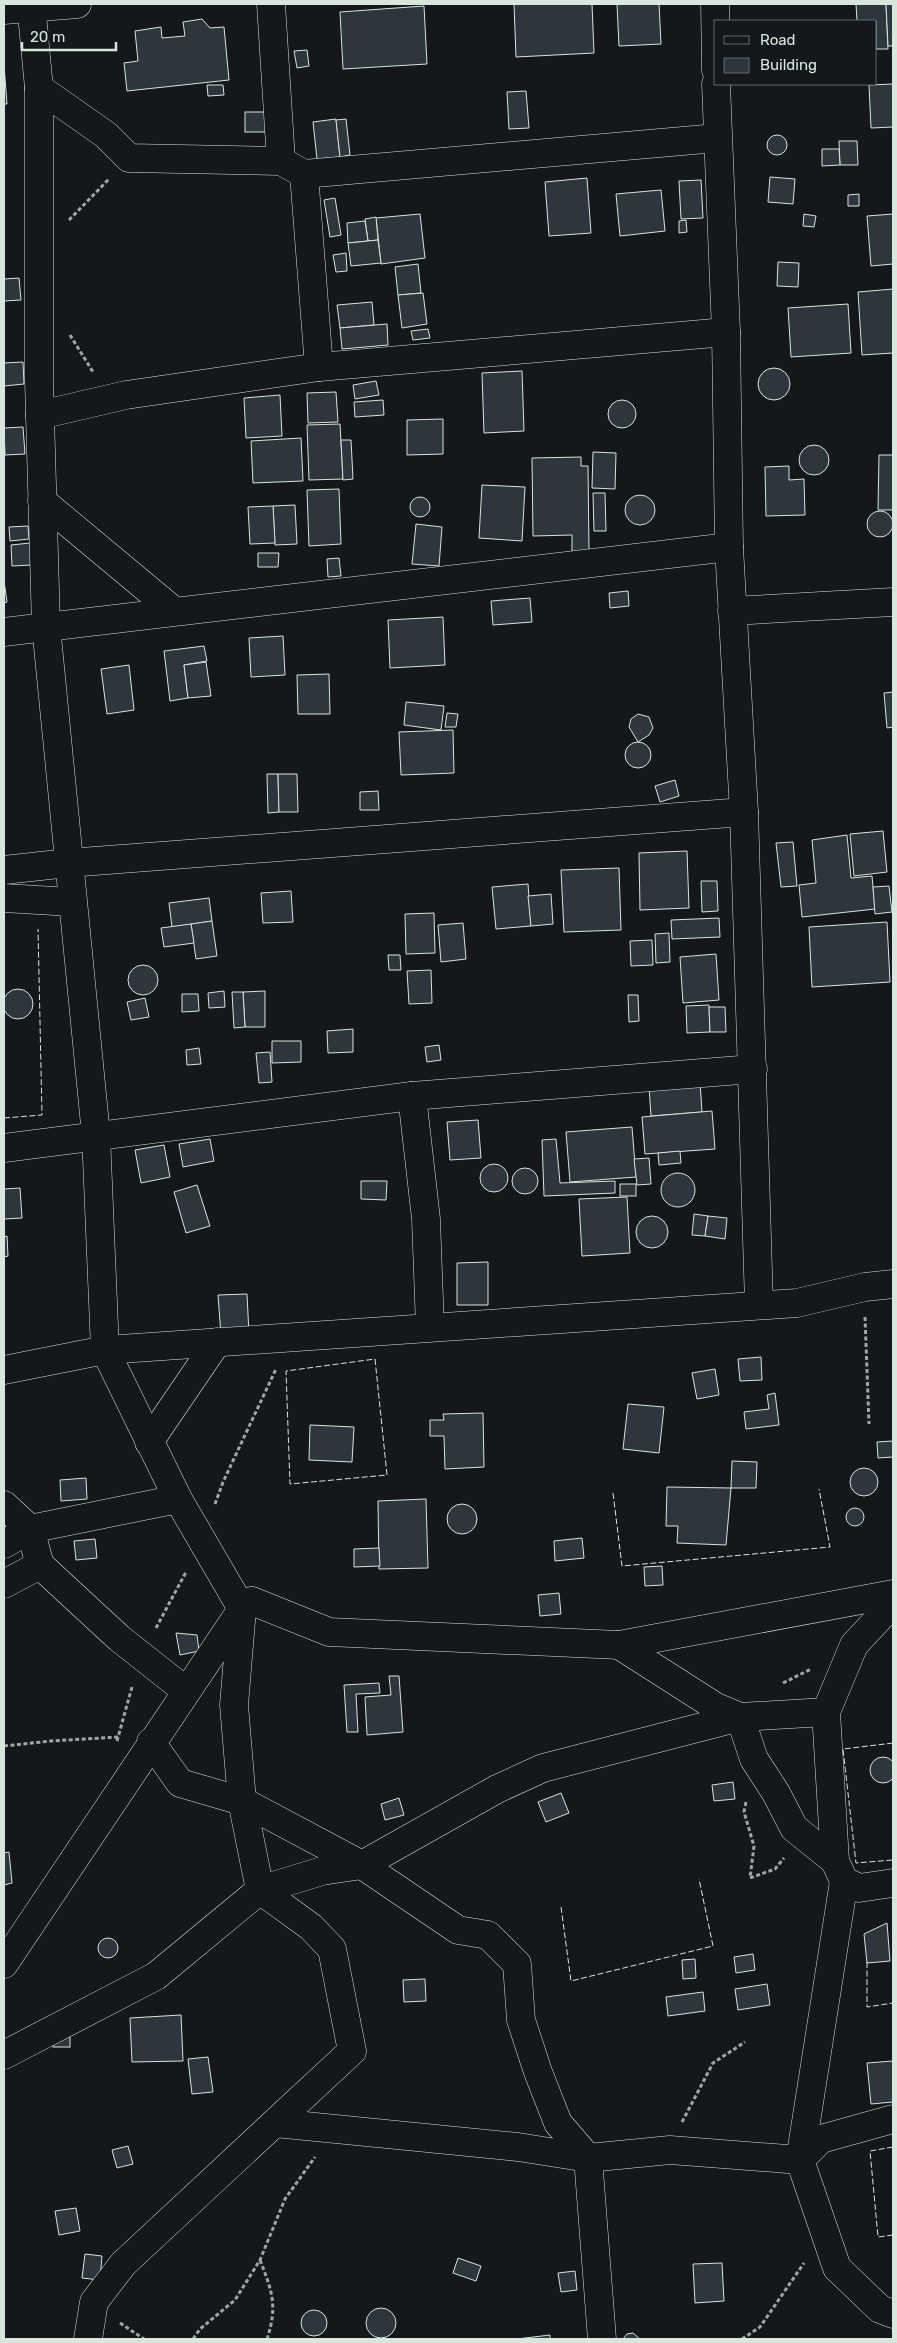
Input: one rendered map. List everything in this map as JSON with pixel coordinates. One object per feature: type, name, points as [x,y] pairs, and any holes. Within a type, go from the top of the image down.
[{"type":"street","points":[[4,10],[31,6],[77,4]]},
{"type":"street","points":[[271,4],[319,367]]},
{"type":"street","points":[[715,4],[715,20]]},
{"type":"street","points":[[31,6],[40,88],[40,415],[46,626],[96,1135],[104,1350],[178,1499],[242,1610],[234,1705],[242,1800],[260,1890],[311,1927],[332,1949],[352,2051],[123,2264],[94,2302],[88,2339]]},
{"type":"street","points":[[716,85],[726,332],[729,547],[744,812],[759,1304]]},
{"type":"street","points":[[40,88],[106,134],[129,158],[293,167],[717,138]]},
{"type":"street","points":[[40,415],[126,395],[319,367],[726,332]]},
{"type":"street","points":[[42,501],[174,611]]},
{"type":"street","points":[[4,632],[729,547]]},
{"type":"street","points":[[732,611],[893,602]]},
{"type":"street","points":[[4,870],[68,863],[744,812]]},
{"type":"street","points":[[4,898],[72,902]]},
{"type":"street","points":[[4,1148],[412,1096],[753,1069]]},
{"type":"street","points":[[412,1096],[426,1219],[430,1327]]},
{"type":"street","points":[[4,1370],[104,1350],[759,1304],[797,1303],[865,1287],[893,1284]]},
{"type":"street","points":[[149,1442],[217,1342]]},
{"type":"street","points":[[4,1544],[30,1529],[178,1499]]},
{"type":"street","points":[[4,1505],[30,1529],[40,1565],[119,1638],[186,1691]]},
{"type":"street","points":[[4,1584],[40,1565]]},
{"type":"street","points":[[4,1964],[186,1691],[242,1610],[252,1601],[329,1632],[619,1645],[893,1594]]},
{"type":"street","points":[[893,1602],[854,1645],[826,1712],[839,1871],[800,2160],[837,2268],[880,2309],[893,2314]]},
{"type":"street","points":[[619,1645],[716,1707],[740,1717],[754,1759],[776,1793],[794,1828],[839,1871],[859,1888],[893,1883]]},
{"type":"street","points":[[4,2055],[156,1976],[260,1890],[322,1871],[362,1864],[497,1789],[543,1768],[740,1717],[826,1712]]},
{"type":"street","points":[[152,1742],[180,1784],[242,1800],[362,1864],[458,1930],[488,1935],[517,1964],[521,2020],[538,2072],[558,2123],[588,2158],[602,2339]]},
{"type":"street","points":[[275,2123],[518,2147],[588,2158],[670,2150],[800,2160],[821,2139],[893,2119]]},
{"type":"path","points":[[64,225],[129,158]]},
{"type":"path","points":[[66,328],[94,374],[126,395]]},
{"type":"path","points":[[865,1287],[865,1339],[869,1424]]},
{"type":"path","points":[[779,1685],[812,1669]]},
{"type":"path","points":[[4,1746],[117,1737],[152,1742]]},
{"type":"path","points":[[670,2150],[688,2106],[713,2063],[745,2042]]},
{"type":"path","points":[[193,2339],[200,2329],[235,2300],[260,2260],[285,2199],[333,2130]]},
{"type":"path","points":[[742,2339],[760,2327],[804,2264],[804,2255]]},
{"type":"path","points":[[260,2260],[273,2292],[272,2326],[267,2339]]},
{"type":"building","points":[[514,4],[592,4],[594,53],[516,57]]},
{"type":"building","points":[[617,4],[659,4],[661,44],[619,46]]},
{"type":"building","points":[[856,4],[886,4],[888,49],[877,49],[877,20],[857,20]]},
{"type":"building","points":[[886,4],[893,4],[893,46],[888,46]]},
{"type":"building","points":[[424,6],[427,64],[343,69],[340,12]]},
{"type":"building","points":[[202,19],[210,28],[224,27],[229,80],[127,91],[124,63],[138,61],[135,31],[161,27],[162,38],[185,36],[183,22]]},
{"type":"building","points":[[307,50],[309,66],[297,68],[294,51]]},
{"type":"building","points":[[4,65],[7,104],[4,104]]},
{"type":"building","points":[[893,84],[893,127],[871,128],[869,85]]},
{"type":"building","points":[[207,85],[223,85],[224,95],[208,96]]},
{"type":"building","points":[[526,91],[529,128],[509,129],[507,92]]},
{"type":"building","points":[[245,112],[269,112],[269,132],[245,132]]},
{"type":"building","points":[[336,119],[340,157],[317,159],[313,122]]},
{"type":"building","points":[[346,119],[350,155],[340,157],[336,120]]},
{"type":"building","points":[[773,135],[781,135],[787,141],[787,149],[781,155],[773,155],[767,149],[767,141]]},
{"type":"building","points":[[839,141],[857,141],[858,165],[840,165]]},
{"type":"building","points":[[822,149],[839,149],[840,165],[822,166]]},
{"type":"building","points":[[770,177],[795,179],[793,204],[768,202]]},
{"type":"building","points":[[587,178],[591,233],[549,236],[545,182]]},
{"type":"building","points":[[701,180],[703,218],[681,219],[679,181]]},
{"type":"building","points":[[661,190],[665,231],[620,236],[616,194]]},
{"type":"building","points":[[859,194],[859,206],[848,206],[848,195]]},
{"type":"building","points":[[335,198],[341,235],[330,237],[324,200]]},
{"type":"building","points":[[420,214],[425,258],[381,264],[376,218]]},
{"type":"building","points":[[804,214],[816,216],[814,227],[803,226]]},
{"type":"building","points":[[893,214],[893,264],[871,266],[867,216]]},
{"type":"building","points":[[376,217],[378,240],[368,241],[365,219]]},
{"type":"building","points":[[686,220],[687,232],[679,233],[679,221]]},
{"type":"building","points":[[365,221],[368,241],[348,243],[347,223]]},
{"type":"building","points":[[378,240],[381,263],[351,266],[348,243]]},
{"type":"building","points":[[346,253],[347,271],[336,272],[333,255]]},
{"type":"building","points":[[778,262],[799,263],[798,287],[777,286]]},
{"type":"building","points":[[418,264],[421,293],[398,295],[395,267]]},
{"type":"building","points":[[19,278],[21,300],[4,301],[4,279]]},
{"type":"building","points":[[893,289],[893,353],[862,355],[858,292]]},
{"type":"building","points":[[423,293],[427,324],[402,328],[398,295]]},
{"type":"building","points":[[372,302],[374,325],[340,328],[337,305]]},
{"type":"building","points":[[848,304],[851,353],[791,357],[788,308]]},
{"type":"building","points":[[387,324],[388,345],[342,349],[340,328]]},
{"type":"building","points":[[428,329],[430,338],[413,340],[411,331]]},
{"type":"building","points":[[23,362],[24,384],[4,386],[4,363]]},
{"type":"building","points":[[774,368],[785,373],[790,384],[785,395],[774,400],[763,395],[758,384],[763,373]]},
{"type":"building","points":[[522,371],[524,431],[484,433],[482,373]]},
{"type":"building","points":[[376,381],[379,395],[355,399],[353,385]]},
{"type":"building","points":[[336,392],[338,422],[308,423],[307,393]]},
{"type":"building","points":[[280,395],[282,436],[246,438],[244,398]]},
{"type":"building","points":[[383,400],[384,415],[355,417],[354,402]]},
{"type":"building","points":[[622,400],[632,404],[636,414],[632,424],[622,428],[612,424],[608,414],[612,404]]},
{"type":"building","points":[[443,419],[443,454],[407,455],[407,420]]},
{"type":"building","points":[[340,424],[343,479],[309,480],[307,425]]},
{"type":"building","points":[[23,427],[25,454],[5,455],[4,428]]},
{"type":"building","points":[[301,438],[303,481],[253,483],[251,441]]},
{"type":"building","points":[[341,440],[351,440],[353,479],[343,480]]},
{"type":"building","points":[[814,445],[825,449],[829,460],[825,471],[814,475],[803,471],[799,460],[803,449]]},
{"type":"building","points":[[593,452],[616,453],[615,489],[592,488]]},
{"type":"building","points":[[879,455],[893,455],[893,510],[878,510]]},
{"type":"building","points":[[581,457],[581,466],[588,466],[589,552],[572,552],[572,535],[533,536],[532,458]]},
{"type":"building","points":[[789,466],[789,480],[804,479],[805,515],[766,516],[765,467]]},
{"type":"building","points":[[482,485],[525,487],[522,541],[479,538]]},
{"type":"building","points":[[339,489],[341,544],[309,546],[307,490]]},
{"type":"building","points":[[593,493],[605,493],[606,531],[594,531]]},
{"type":"building","points":[[640,495],[651,499],[655,510],[651,521],[640,525],[629,521],[625,510],[629,499]]},
{"type":"building","points":[[416,497],[424,497],[430,503],[430,511],[424,517],[416,517],[410,511],[410,503]]},
{"type":"building","points":[[295,505],[297,544],[275,545],[273,506]]},
{"type":"building","points":[[273,506],[275,543],[250,544],[248,507]]},
{"type":"building","points":[[880,511],[889,515],[893,524],[889,533],[880,537],[871,533],[867,524],[871,515]]},
{"type":"building","points":[[416,524],[442,527],[439,566],[412,564]]},
{"type":"building","points":[[28,526],[29,539],[10,541],[9,527]]},
{"type":"building","points":[[30,543],[32,565],[12,566],[11,545]]},
{"type":"building","points":[[258,553],[279,553],[278,567],[258,567]]},
{"type":"building","points":[[339,558],[341,576],[328,577],[327,559]]},
{"type":"building","points":[[4,581],[7,602],[4,603]]},
{"type":"building","points":[[628,591],[629,606],[610,608],[609,593]]},
{"type":"building","points":[[530,598],[532,622],[493,625],[491,601]]},
{"type":"building","points":[[443,617],[445,665],[390,668],[388,620]]},
{"type":"building","points":[[283,636],[285,675],[251,677],[249,638]]},
{"type":"building","points":[[204,646],[207,661],[184,665],[188,698],[170,701],[164,651]]},
{"type":"building","points":[[206,662],[211,696],[188,698],[184,665]]},
{"type":"building","points":[[129,665],[134,710],[107,714],[101,669]]},
{"type":"building","points":[[329,674],[330,714],[298,714],[297,675]]},
{"type":"building","points":[[893,692],[893,727],[887,728],[884,693]]},
{"type":"building","points":[[406,702],[444,706],[441,730],[404,725]]},
{"type":"building","points":[[447,713],[458,714],[456,727],[445,727]]},
{"type":"building","points":[[638,714],[649,717],[653,728],[649,735],[638,742],[629,727],[631,719]]},
{"type":"building","points":[[453,730],[454,773],[401,775],[399,732]]},
{"type":"building","points":[[638,742],[647,746],[651,755],[647,764],[638,768],[629,764],[625,755],[629,746]]},
{"type":"building","points":[[267,774],[278,774],[279,812],[268,813]]},
{"type":"building","points":[[278,774],[297,774],[298,812],[279,812]]},
{"type":"building","points":[[675,780],[679,796],[660,802],[655,786]]},
{"type":"building","points":[[378,791],[379,810],[360,810],[360,792]]},
{"type":"building","points":[[883,831],[887,872],[854,876],[850,834]]},
{"type":"building","points":[[847,835],[851,878],[872,876],[875,909],[802,917],[799,885],[816,883],[812,840]]},
{"type":"building","points":[[793,842],[797,886],[781,887],[776,843]]},
{"type":"building","points":[[687,851],[689,908],[640,910],[639,853]]},
{"type":"building","points":[[619,868],[621,930],[564,932],[561,870]]},
{"type":"building","points":[[701,881],[717,881],[718,911],[702,912]]},
{"type":"building","points":[[528,884],[531,926],[496,929],[492,887]]},
{"type":"building","points":[[889,886],[892,912],[875,914],[873,887]]},
{"type":"building","points":[[291,891],[293,922],[263,923],[261,893]]},
{"type":"building","points":[[551,894],[553,924],[531,926],[528,896]]},
{"type":"building","points":[[209,898],[212,921],[172,927],[169,903]]},
{"type":"building","points":[[434,913],[435,953],[406,954],[405,914]]},
{"type":"building","points":[[719,918],[720,937],[672,939],[671,920]]},
{"type":"building","points":[[212,921],[217,956],[196,959],[191,924]]},
{"type":"building","points":[[887,922],[890,982],[812,987],[809,927]]},
{"type":"building","points":[[463,923],[466,959],[441,962],[438,925]]},
{"type":"building","points":[[191,924],[194,943],[164,947],[161,928]]},
{"type":"building","points":[[669,933],[670,962],[656,963],[655,934]]},
{"type":"building","points":[[652,940],[653,965],[631,966],[630,941]]},
{"type":"building","points":[[716,954],[719,1000],[683,1003],[680,957]]},
{"type":"building","points":[[388,955],[400,955],[401,970],[389,970]]},
{"type":"building","points":[[143,965],[154,969],[158,980],[154,991],[143,995],[132,991],[128,980],[132,969]]},
{"type":"building","points":[[431,970],[432,1003],[409,1004],[407,971]]},
{"type":"building","points":[[18,989],[24,990],[32,998],[32,1010],[24,1018],[18,1019],[12,1018],[4,1010],[3,1004],[4,998],[12,990]]},
{"type":"building","points":[[224,991],[225,1007],[209,1008],[208,993]]},
{"type":"building","points":[[265,991],[265,1027],[245,1027],[243,992]]},
{"type":"building","points":[[232,992],[243,992],[245,1027],[234,1028]]},
{"type":"building","points":[[182,994],[198,994],[199,1011],[182,1012]]},
{"type":"building","points":[[628,995],[638,995],[639,1021],[629,1022]]},
{"type":"building","points":[[145,998],[149,1017],[131,1020],[127,1002]]},
{"type":"building","points":[[709,1005],[710,1032],[687,1033],[686,1006]]},
{"type":"building","points":[[709,1007],[725,1007],[726,1032],[710,1032]]},
{"type":"building","points":[[353,1029],[353,1052],[328,1053],[327,1031]]},
{"type":"building","points":[[272,1041],[301,1041],[301,1062],[272,1063]]},
{"type":"building","points":[[439,1045],[441,1060],[427,1062],[425,1047]]},
{"type":"building","points":[[199,1048],[201,1064],[187,1065],[186,1050]]},
{"type":"building","points":[[270,1052],[272,1082],[259,1083],[256,1053]]},
{"type":"building","points":[[700,1082],[702,1112],[651,1116],[649,1087]]},
{"type":"building","points":[[712,1111],[715,1149],[645,1154],[642,1117]]},
{"type":"building","points":[[478,1120],[481,1158],[450,1160],[447,1122]]},
{"type":"building","points":[[632,1127],[636,1177],[570,1182],[566,1132]]},
{"type":"building","points":[[210,1139],[214,1161],[183,1167],[179,1144]]},
{"type":"building","points":[[556,1139],[560,1183],[615,1181],[615,1193],[544,1196],[542,1140]]},
{"type":"building","points":[[164,1145],[170,1177],[141,1183],[135,1150]]},
{"type":"building","points":[[680,1151],[681,1163],[659,1165],[658,1153]]},
{"type":"building","points":[[649,1158],[651,1184],[637,1185],[634,1159]]},
{"type":"building","points":[[494,1164],[504,1168],[508,1178],[504,1188],[494,1192],[484,1188],[480,1178],[484,1168]]},
{"type":"building","points":[[525,1168],[534,1172],[538,1181],[534,1190],[525,1194],[516,1190],[512,1181],[516,1172]]},
{"type":"building","points":[[678,1173],[690,1178],[695,1190],[690,1202],[678,1207],[666,1202],[661,1190],[666,1178]]},
{"type":"building","points":[[361,1181],[387,1181],[386,1200],[361,1199]]},
{"type":"building","points":[[620,1184],[636,1184],[636,1196],[620,1196]]},
{"type":"building","points":[[197,1185],[210,1226],[186,1233],[174,1192]]},
{"type":"building","points":[[20,1188],[22,1218],[4,1219],[4,1189]]},
{"type":"building","points":[[627,1197],[630,1253],[582,1256],[579,1199]]},
{"type":"building","points":[[694,1214],[708,1216],[705,1236],[692,1235]]},
{"type":"building","points":[[652,1216],[658,1217],[663,1221],[667,1226],[667,1238],[663,1243],[658,1247],[652,1248],[646,1247],[641,1243],[637,1238],[636,1232],[637,1226],[641,1221],[646,1217]]},
{"type":"building","points":[[708,1216],[727,1218],[725,1239],[705,1236]]},
{"type":"building","points":[[7,1236],[8,1256],[4,1257],[4,1237]]},
{"type":"building","points":[[488,1262],[488,1305],[457,1305],[457,1263]]},
{"type":"building","points":[[247,1294],[249,1334],[221,1335],[218,1295]]},
{"type":"building","points":[[761,1357],[762,1380],[740,1381],[738,1359]]},
{"type":"building","points":[[715,1369],[719,1395],[697,1399],[692,1373]]},
{"type":"building","points":[[775,1393],[779,1425],[746,1429],[744,1412],[769,1409],[767,1395]]},
{"type":"building","points":[[628,1404],[664,1407],[659,1453],[623,1449]]},
{"type":"building","points":[[483,1413],[484,1467],[445,1469],[444,1436],[430,1436],[430,1420],[444,1420],[443,1414]]},
{"type":"building","points":[[310,1425],[354,1427],[352,1462],[309,1460]]},
{"type":"building","points":[[893,1441],[893,1457],[878,1458],[877,1442]]},
{"type":"building","points":[[732,1461],[757,1462],[756,1488],[731,1488]]},
{"type":"building","points":[[864,1468],[874,1472],[878,1482],[874,1492],[864,1496],[854,1492],[850,1482],[854,1472]]},
{"type":"building","points":[[86,1478],[87,1499],[61,1501],[60,1480]]},
{"type":"building","points":[[667,1487],[731,1488],[726,1545],[677,1543],[678,1526],[666,1526]]},
{"type":"building","points":[[426,1499],[428,1568],[379,1569],[378,1501]]},
{"type":"building","points":[[462,1504],[473,1508],[477,1519],[473,1530],[462,1534],[451,1530],[447,1519],[451,1508]]},
{"type":"building","points":[[855,1508],[861,1511],[864,1517],[861,1523],[855,1526],[849,1523],[846,1517],[849,1511]]},
{"type":"building","points":[[582,1538],[584,1558],[555,1561],[554,1541]]},
{"type":"building","points":[[95,1539],[97,1558],[76,1560],[74,1541]]},
{"type":"building","points":[[379,1548],[380,1566],[354,1567],[354,1549]]},
{"type":"building","points":[[662,1566],[663,1585],[645,1586],[644,1567]]},
{"type":"building","points":[[559,1593],[561,1614],[540,1616],[538,1595]]},
{"type":"building","points":[[176,1633],[197,1635],[199,1651],[180,1655]]},
{"type":"building","points":[[389,1676],[399,1676],[403,1732],[367,1735],[365,1697],[391,1695]]},
{"type":"building","points":[[379,1683],[380,1693],[356,1694],[358,1732],[347,1732],[344,1685]]},
{"type":"building","points":[[883,1757],[892,1761],[896,1770],[892,1779],[883,1783],[874,1779],[870,1770],[874,1761]]},
{"type":"building","points":[[733,1782],[735,1799],[714,1801],[712,1785]]},
{"type":"building","points":[[561,1793],[569,1813],[546,1822],[538,1802]]},
{"type":"building","points":[[399,1798],[404,1815],[385,1820],[381,1804]]},
{"type":"building","points":[[9,1852],[12,1883],[4,1885],[4,1853]]},
{"type":"building","points":[[887,1923],[890,1961],[867,1963],[864,1934]]},
{"type":"building","points":[[108,1938],[115,1941],[118,1948],[115,1955],[108,1958],[101,1955],[98,1948],[101,1941]]},
{"type":"building","points":[[753,1954],[755,1970],[736,1973],[734,1957]]},
{"type":"building","points":[[695,1959],[696,1978],[683,1979],[682,1960]]},
{"type":"building","points":[[425,1979],[426,2001],[404,2002],[403,1980]]},
{"type":"building","points":[[767,1984],[770,2005],[738,2010],[735,1989]]},
{"type":"building","points":[[703,1992],[705,2011],[668,2016],[666,1997]]},
{"type":"building","points":[[181,2015],[183,2061],[132,2062],[130,2018]]},
{"type":"building","points":[[53,2032],[70,2032],[70,2047],[53,2047]]},
{"type":"building","points":[[208,2057],[213,2092],[192,2094],[188,2059]]},
{"type":"building","points":[[893,2061],[893,2102],[871,2104],[867,2063]]},
{"type":"building","points":[[128,2146],[133,2164],[117,2168],[112,2150]]},
{"type":"building","points":[[76,2208],[80,2231],[59,2235],[55,2211]]},
{"type":"building","points":[[85,2254],[102,2256],[100,2280],[82,2278]]},
{"type":"building","points":[[458,2258],[481,2266],[476,2281],[453,2273]]},
{"type":"building","points":[[722,2263],[724,2301],[695,2303],[693,2264]]},
{"type":"building","points":[[575,2271],[577,2290],[561,2292],[558,2273]]},
{"type":"building","points":[[381,2308],[391,2313],[396,2323],[391,2333],[381,2338],[371,2333],[366,2323],[371,2313]]},
{"type":"building","points":[[314,2310],[323,2314],[327,2323],[323,2332],[314,2336],[305,2332],[301,2323],[305,2314]]},
{"type":"building","points":[[633,2333],[640,2339],[623,2339],[627,2334]]},
{"type":"building","points":[[550,2335],[550,2339],[517,2339]]},
{"type":"fence","points":[[4,1118],[42,1115],[38,929]]},
{"type":"fence","points":[[375,1359],[387,1475],[290,1484],[286,1371],[375,1359]]},
{"type":"fence","points":[[613,1493],[622,1566],[830,1547],[819,1489]]},
{"type":"fence","points":[[893,1743],[843,1749],[856,1863],[893,1860]]},
{"type":"fence","points":[[561,1907],[571,1981],[713,1946],[699,1879]]},
{"type":"fence","points":[[867,1962],[867,2007],[893,2003]]},
{"type":"fence","points":[[893,2147],[870,2151],[878,2237],[893,2235]]}]
